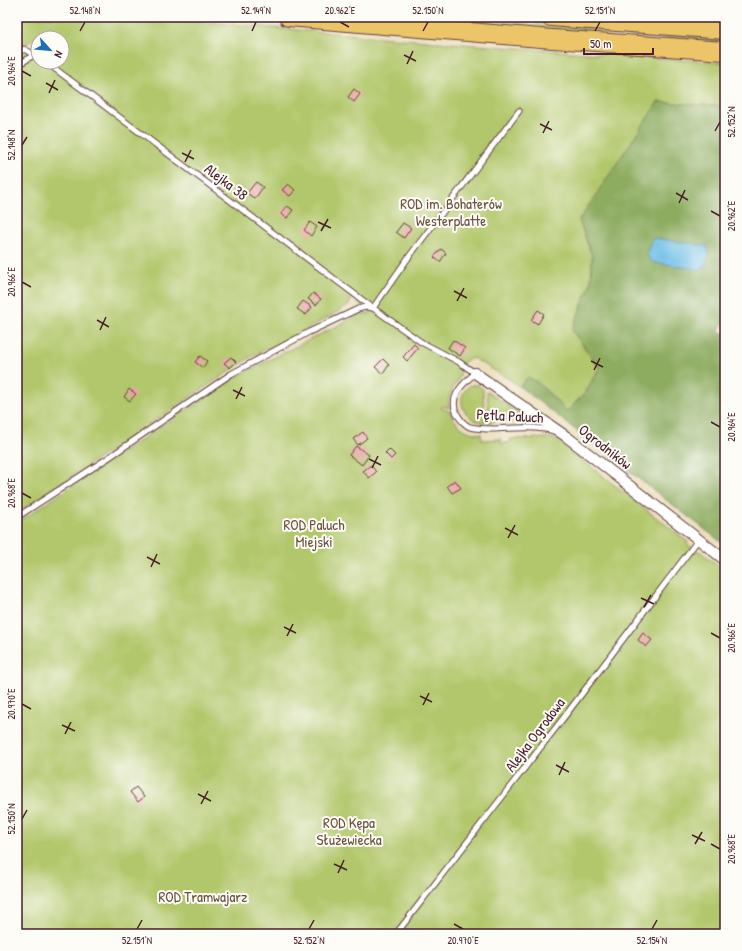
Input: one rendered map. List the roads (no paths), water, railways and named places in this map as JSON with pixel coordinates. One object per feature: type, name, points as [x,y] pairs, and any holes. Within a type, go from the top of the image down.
[{"type":"highway","points":[[288,17],[725,51]]},
{"type":"highway","points":[[550,17],[725,30]]},
{"type":"street","name":"Ogrodników","points":[[475,373],[567,437],[695,544],[725,560]]},
{"type":"lane","points":[[17,54],[24,49],[30,52]]},
{"type":"lane","points":[[17,66],[30,59]]},
{"type":"lane","name":"Alejka 38","points":[[57,70],[373,308],[421,342],[462,364]]},
{"type":"lane","points":[[17,517],[108,458],[231,374],[309,332],[358,309],[365,307],[373,308],[408,258],[519,111]]},
{"type":"lane","name":"Ogrodników","points":[[462,364],[475,373]]},
{"type":"lane","name":"Pętla Paluch","points":[[475,373],[461,386],[455,396],[455,410],[461,421],[470,427],[481,429],[540,428],[553,431],[567,437]]},
{"type":"lane","name":"Alejka Ogrodowa","points":[[396,934],[499,802],[695,544]]},
{"type":"water","points":[[654,238],[707,246],[707,261],[702,270],[652,262],[647,255],[650,244]]},
{"type":"park label","name":"ROD im. Bohaterów Westerplatte","points":[[451,212]]},
{"type":"park label","name":"ROD Paluch Miejski","points":[[314,534]]},
{"type":"park label","name":"ROD Kępa Służewiecka","points":[[349,832]]},
{"type":"park label","name":"ROD Tramwajarz","points":[[203,897]]}]
